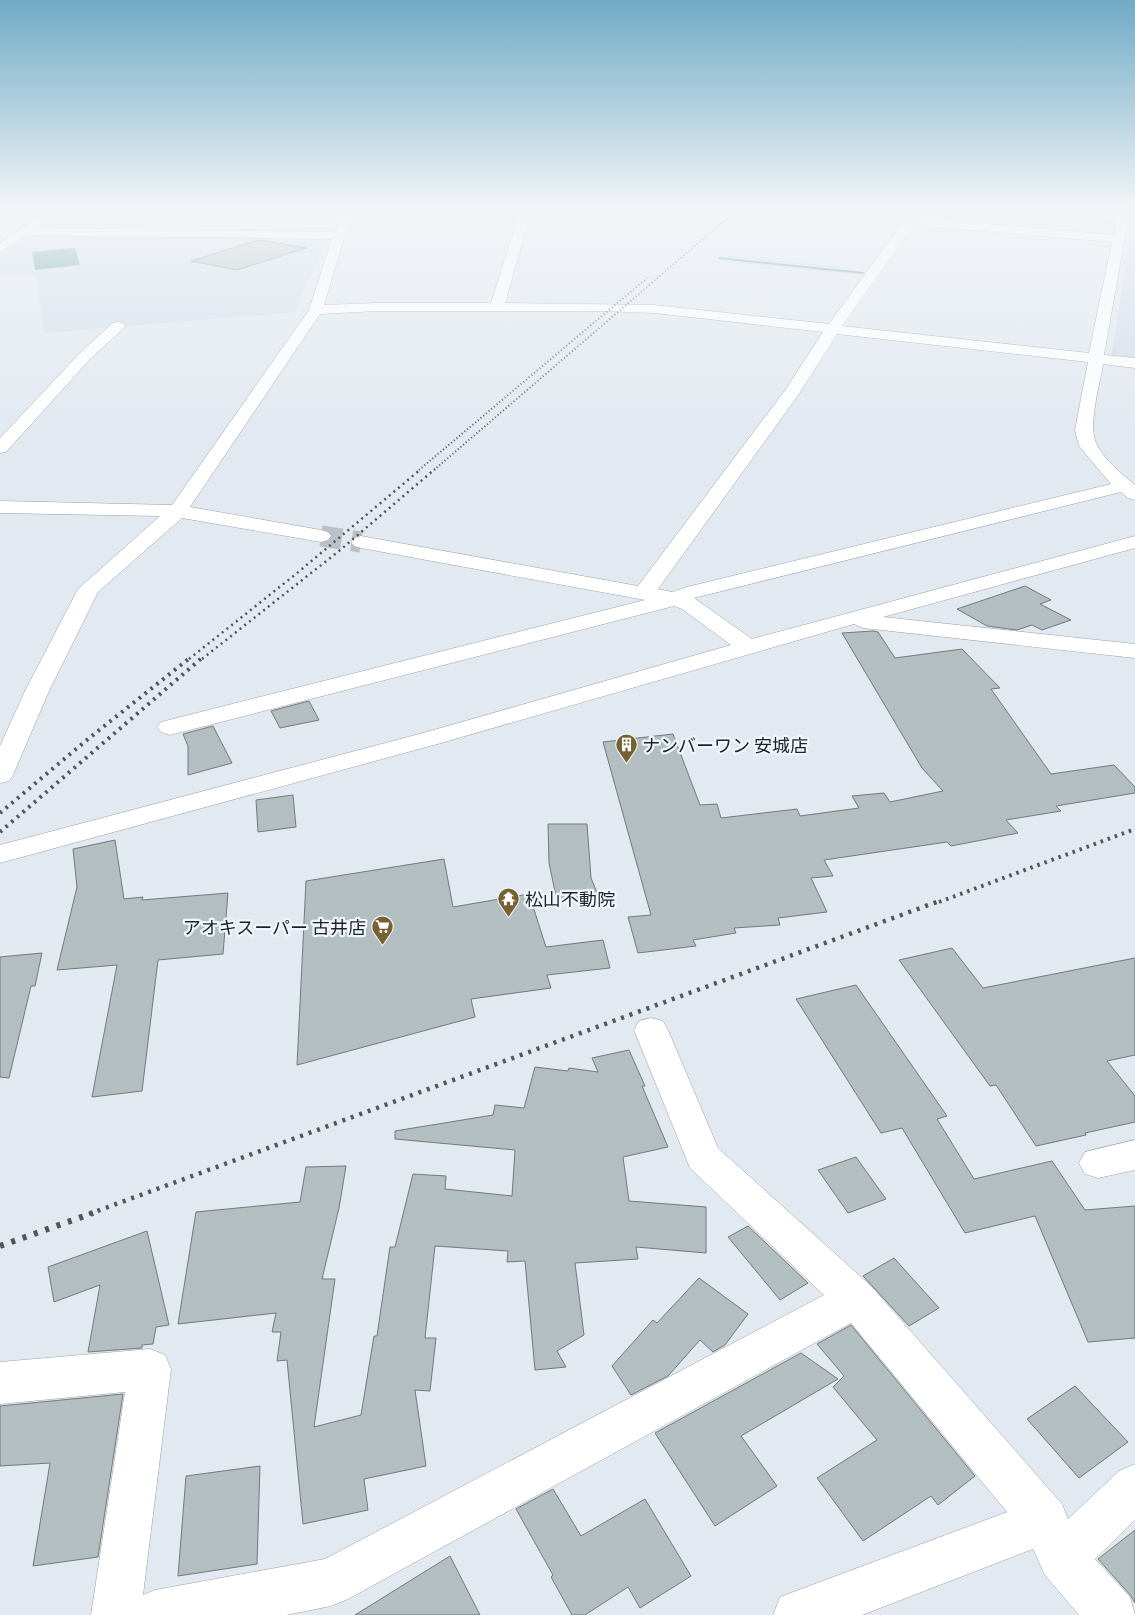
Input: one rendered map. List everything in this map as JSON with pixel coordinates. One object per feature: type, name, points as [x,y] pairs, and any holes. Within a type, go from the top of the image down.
[{"type":"street","points":[[3,763],[89,589],[178,511],[316,310],[324,283]]},
{"type":"street","points":[[497,307],[504,283]]},
{"type":"street","points":[[645,592],[792,391],[832,330],[867,283]]},
{"type":"street","points":[[1113,283],[1098,339],[1084,430],[1088,446],[1108,471],[1130,490]]},
{"type":"street","points":[[316,310],[376,307],[601,306],[654,309],[1135,363]]},
{"type":"street","points":[[0,448],[84,356],[118,326]]},
{"type":"street","points":[[170,727],[675,598],[687,593],[1130,490]]},
{"type":"street","points":[[0,507],[178,511],[321,536]]},
{"type":"street","points":[[361,542],[675,598],[690,604],[749,648]]},
{"type":"street","points":[[0,854],[227,791],[432,738],[849,619],[1135,542]]},
{"type":"street","points":[[849,619],[1135,651]]},
{"type":"street","points":[[651,1030],[703,1157],[856,1299],[1112,1615]]},
{"type":"street","points":[[1098,1163],[1135,1155]]},
{"type":"street","points":[[155,1615],[331,1582],[856,1299]]},
{"type":"street","points":[[0,1382],[150,1369],[116,1615]]},
{"type":"street","points":[[798,1615],[1053,1540],[1135,1487]]},
{"type":"shaded area","points":[[37,283],[307,283],[295,312],[44,333]]},
{"type":"shaded area","points":[[1123,283],[1135,283],[1135,360],[1111,358]]},
{"type":"building","points":[[1025,586],[1051,600],[1040,604],[1071,620],[1042,630],[1032,625],[1017,630],[987,626],[957,609]]},
{"type":"building","points":[[878,632],[895,658],[962,649],[1000,688],[991,689],[1051,774],[1114,765],[1135,787],[1135,793],[1056,806],[1061,811],[1006,820],[1018,833],[951,846],[947,842],[824,860],[833,876],[811,878],[827,912],[778,918],[780,925],[734,928],[736,933],[693,940],[696,946],[638,953],[628,917],[651,915],[603,742],[673,734],[700,805],[717,804],[721,818],[797,809],[800,816],[859,808],[852,796],[884,793],[890,802],[943,791],[922,768],[842,633]]},
{"type":"building","points":[[309,701],[319,720],[280,728],[271,711]]},
{"type":"building","points":[[213,726],[232,763],[188,775],[188,746],[183,734]]},
{"type":"building","points":[[293,795],[296,827],[258,832],[256,800]]},
{"type":"building","points":[[548,824],[587,824],[591,878],[598,895],[557,901],[549,863]]},
{"type":"building","points":[[115,840],[124,899],[143,897],[142,900],[228,893],[223,954],[158,960],[142,1091],[92,1097],[117,965],[57,970],[77,887],[73,849]]},
{"type":"building","name":"アオキスーパー 古井店","points":[[444,859],[453,907],[529,894],[546,947],[603,940],[610,968],[547,975],[551,988],[471,999],[475,1017],[297,1065],[306,881]]},
{"type":"building","points":[[952,948],[983,988],[1135,958],[1135,1055],[1107,1061],[1135,1096],[1135,1122],[1036,1146],[996,1085],[990,1086],[899,960]]},
{"type":"building","points":[[42,953],[35,986],[31,986],[9,1078],[0,1077],[0,957]]},
{"type":"building","points":[[856,985],[947,1116],[937,1119],[974,1179],[1052,1161],[1085,1210],[1135,1206],[1135,1338],[1088,1342],[1035,1216],[965,1233],[902,1128],[881,1133],[796,999]]},
{"type":"building","points":[[629,1050],[668,1147],[623,1157],[629,1201],[706,1207],[706,1253],[636,1247],[638,1259],[575,1263],[584,1335],[557,1351],[566,1367],[535,1370],[525,1261],[507,1262],[508,1251],[435,1246],[425,1338],[436,1338],[430,1391],[415,1390],[426,1466],[364,1479],[368,1510],[303,1524],[287,1360],[277,1361],[281,1332],[272,1332],[276,1313],[178,1324],[196,1212],[300,1202],[306,1167],[346,1166],[339,1208],[322,1279],[335,1279],[314,1427],[361,1415],[374,1336],[377,1336],[390,1247],[395,1247],[413,1174],[446,1176],[445,1189],[512,1196],[515,1150],[395,1139],[395,1131],[493,1115],[495,1105],[524,1108],[535,1067],[568,1071],[569,1068],[598,1072],[592,1058]]},
{"type":"building","points":[[856,1157],[886,1199],[848,1213],[818,1170]]},
{"type":"building","points":[[748,1226],[808,1283],[780,1300],[728,1237]]},
{"type":"building","points":[[147,1231],[169,1325],[156,1327],[153,1344],[142,1345],[142,1348],[88,1352],[100,1285],[54,1302],[48,1267]]},
{"type":"building","points":[[894,1258],[939,1308],[909,1326],[863,1276]]},
{"type":"building","points":[[699,1278],[748,1314],[725,1345],[713,1352],[700,1340],[668,1376],[631,1395],[612,1366],[653,1320],[657,1323]]},
{"type":"building","points":[[851,1325],[975,1476],[938,1505],[931,1496],[863,1541],[817,1478],[877,1440],[833,1387],[844,1376],[817,1344]]},
{"type":"building","points":[[801,1353],[838,1379],[741,1436],[777,1486],[715,1526],[655,1433]]},
{"type":"building","points":[[1075,1386],[1128,1442],[1079,1478],[1027,1419]]},
{"type":"building","points":[[123,1394],[98,1557],[33,1566],[50,1463],[0,1466],[0,1406]]},
{"type":"building","points":[[260,1466],[257,1564],[178,1576],[186,1476]]},
{"type":"building","points":[[553,1489],[581,1536],[645,1499],[691,1576],[640,1608],[628,1587],[585,1615],[572,1615],[551,1577],[553,1575],[516,1509]]},
{"type":"building","points":[[1135,1530],[1135,1603],[1098,1559]]},
{"type":"building","points":[[450,1556],[480,1615],[355,1615]]},
{"type":"tunnel","points":[[321,536],[361,542]]},
{"type":"railway","points":[[419,470],[641,283]]},
{"type":"railway","points":[[434,470],[651,283]]},
{"type":"railway","points":[[189,659],[296,574],[421,469]]},
{"type":"railway","points":[[202,659],[339,551],[435,469]]},
{"type":"railway","points":[[0,813],[88,739],[191,657]]},
{"type":"railway","points":[[0,832],[203,657]]},
{"type":"railway","points":[[939,902],[1135,829]]},
{"type":"railway","points":[[89,1214],[942,900]]},
{"type":"railway","points":[[0,1246],[93,1213]]},
{"type":"place","name":"ナンバーワン 安城店","points":[[626,764]]},
{"type":"place","name":"松山不動院","points":[[509,918]]},
{"type":"place","name":"アオキスーパー 古井店","points":[[382,946]]}]
